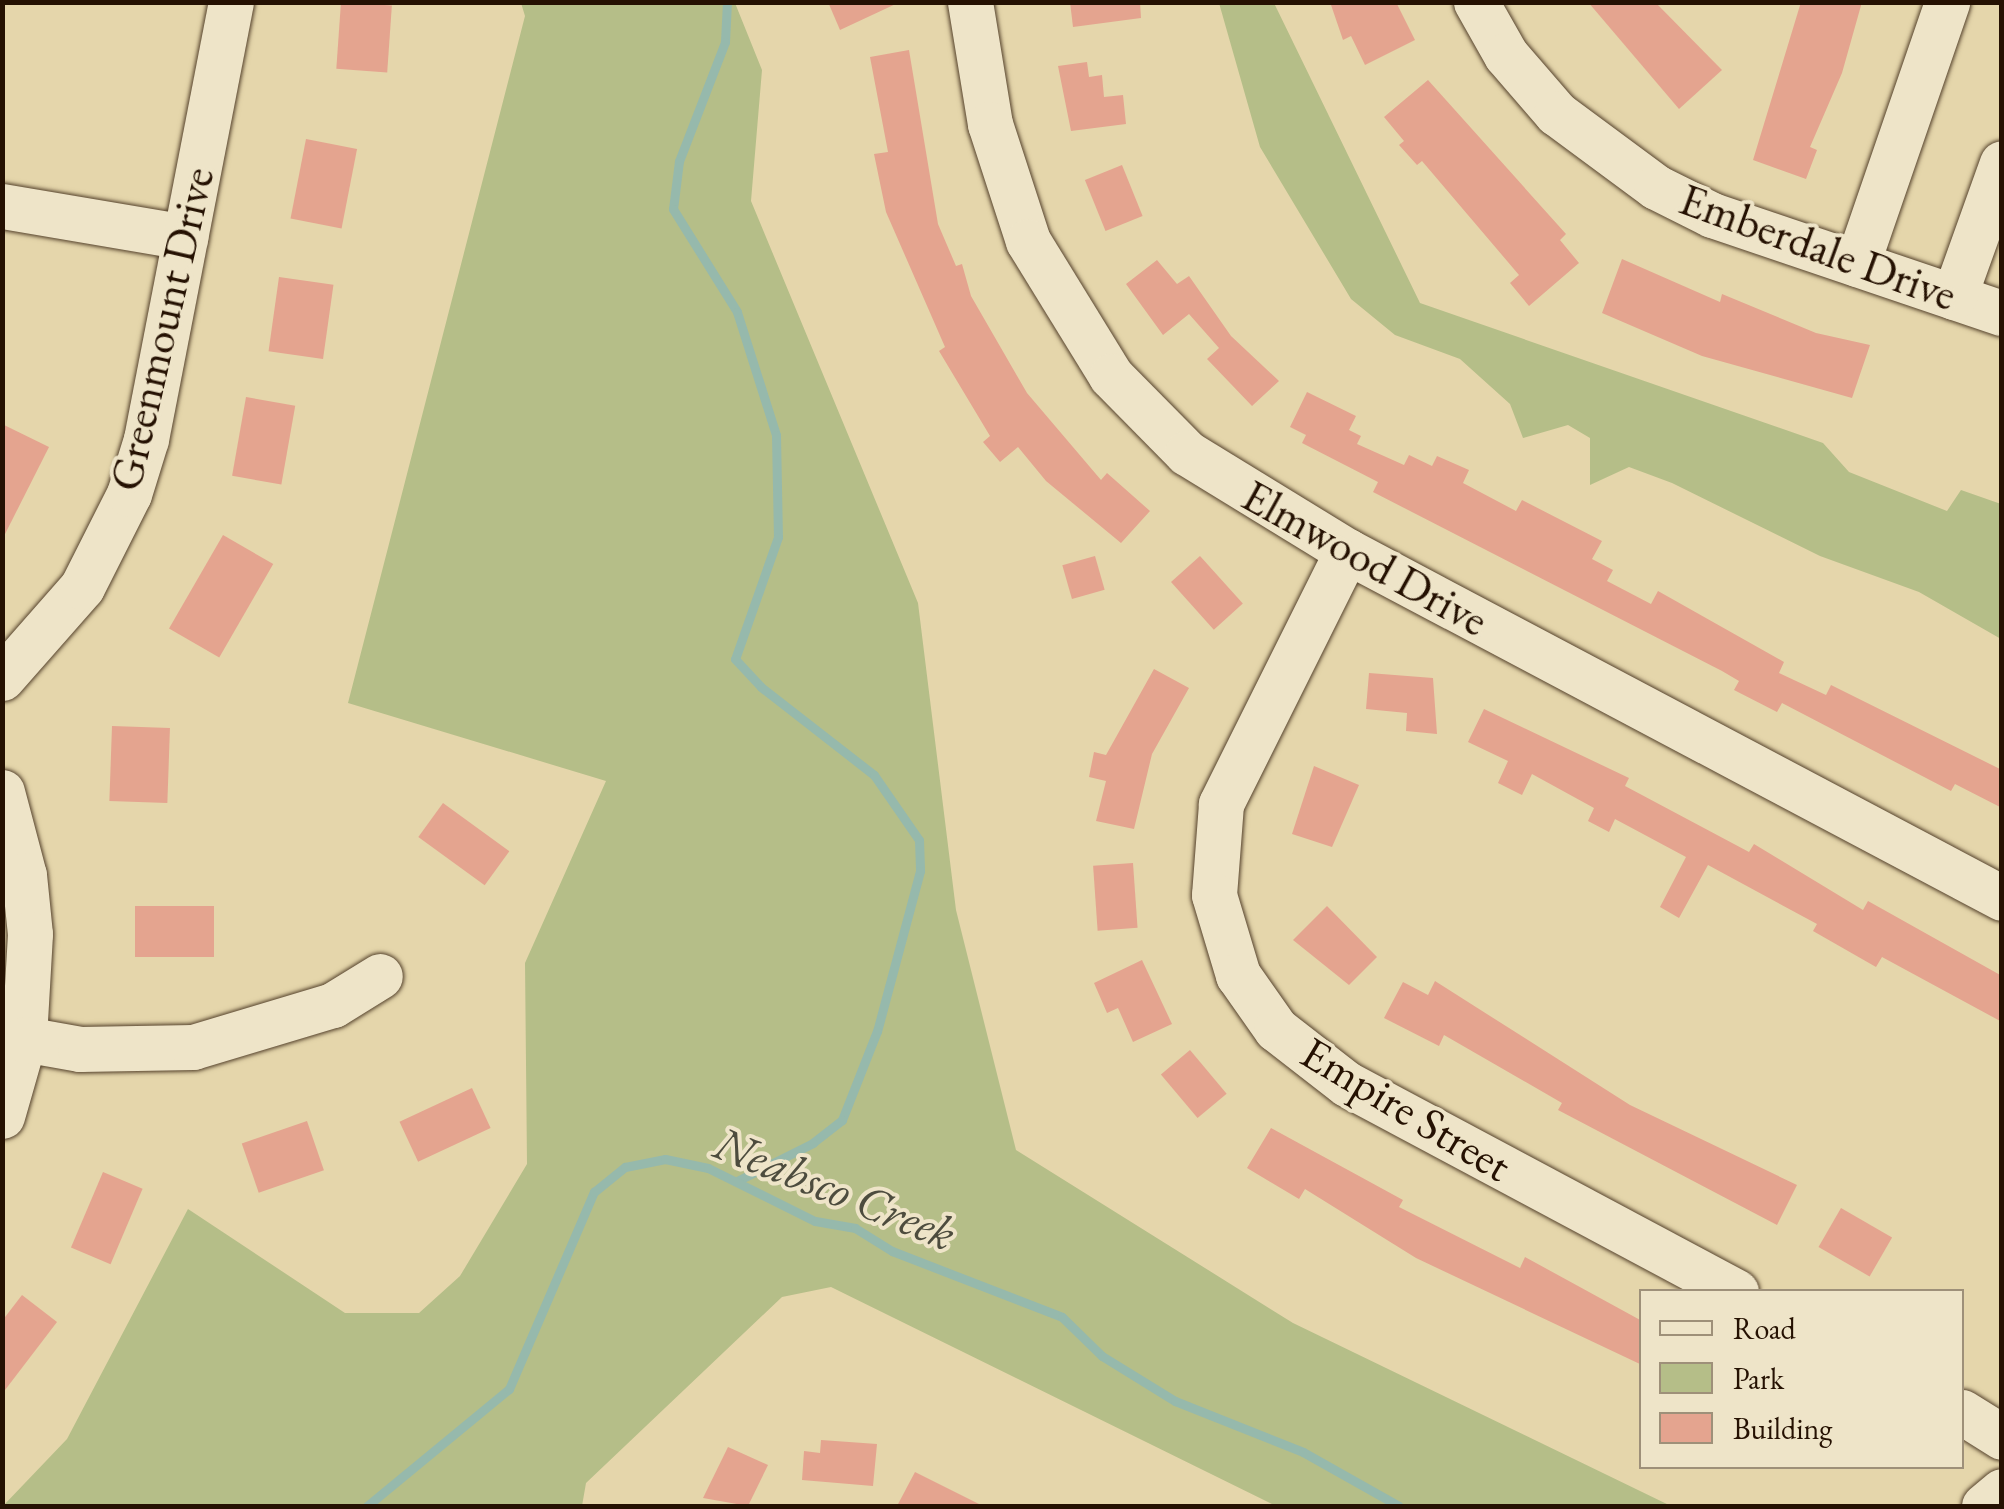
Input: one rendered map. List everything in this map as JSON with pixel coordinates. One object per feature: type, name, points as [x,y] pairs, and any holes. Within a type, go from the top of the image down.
[{"type":"street","name":"Greenmount Drive","points":[[2,678],[82,587],[129,494],[232,2]]},
{"type":"street","name":"Elmwood Drive","points":[[970,2],[1006,184],[1075,327],[1110,376],[1187,453],[1347,552],[2002,898]]},
{"type":"street","name":"Emberdale Drive","points":[[1476,2],[1530,86],[1604,153],[1683,202],[2002,313]]},
{"type":"street","points":[[1857,264],[1947,2]]},
{"type":"street","points":[[1954,297],[2002,163]]},
{"type":"street","points":[[2,206],[185,237]]},
{"type":"street","name":"Empire Street","points":[[1347,552],[1221,804],[1214,895],[1238,975],[1276,1029],[1347,1084],[1730,1289]]},
{"type":"street","points":[[2,792],[24,875],[30,934],[24,1039],[2,1116]]},
{"type":"street","points":[[24,1039],[80,1049],[194,1047],[333,1005],[380,976]]},
{"type":"street","points":[[1964,1413],[2002,1437]]},
{"type":"street","points":[[1984,1506],[2002,1490]]},
{"type":"green space","points":[[521,3],[735,3],[762,70],[751,201],[918,603],[956,910],[1016,1150],[1293,1323],[1671,1506],[1276,1506],[831,1287],[782,1297],[586,1483],[582,1506],[3,1506],[67,1439],[188,1209],[345,1313],[419,1313],[460,1276],[527,1164],[525,963],[606,781],[348,703],[525,16]]},
{"type":"green space","points":[[1219,3],[1274,3],[1420,303],[1823,443],[1849,472],[1947,511],[1961,490],[2001,504],[2001,639],[1919,592],[1820,556],[1672,483],[1629,467],[1590,485],[1590,438],[1568,425],[1523,438],[1510,404],[1460,359],[1395,335],[1351,299],[1260,147]]},
{"type":"building","points":[[341,2],[392,6],[387,72],[336,69]]},
{"type":"building","points":[[828,2],[900,2],[840,30]]},
{"type":"building","points":[[1070,2],[1140,2],[1141,18],[1073,27]]},
{"type":"building","points":[[1330,2],[1396,2],[1415,40],[1365,65],[1351,36],[1343,40]]},
{"type":"building","points":[[1588,2],[1655,2],[1722,70],[1679,109]]},
{"type":"building","points":[[1801,2],[1862,2],[1842,73],[1810,147],[1817,150],[1806,179],[1753,160]]},
{"type":"building","points":[[909,50],[938,224],[956,266],[962,264],[971,296],[1027,393],[1101,480],[1107,473],[1150,511],[1121,543],[1046,481],[1018,447],[1000,462],[983,442],[990,436],[939,351],[945,347],[886,212],[874,154],[888,152],[870,57]]},
{"type":"building","points":[[1087,62],[1089,77],[1102,75],[1104,97],[1123,95],[1126,124],[1071,131],[1058,66]]},
{"type":"building","points":[[1428,80],[1566,234],[1560,240],[1579,263],[1529,306],[1510,283],[1519,275],[1422,161],[1417,165],[1399,145],[1404,141],[1384,117]]},
{"type":"building","points":[[306,139],[357,149],[342,228],[291,219]]},
{"type":"building","points":[[1122,165],[1143,216],[1106,231],[1085,180]]},
{"type":"building","points":[[1622,259],[1720,302],[1722,294],[1816,333],[1870,345],[1852,398],[1702,356],[1602,313]]},
{"type":"building","points":[[1157,260],[1177,284],[1189,276],[1231,336],[1279,381],[1252,406],[1207,359],[1219,348],[1189,314],[1163,335],[1126,284]]},
{"type":"building","points":[[279,277],[333,285],[323,359],[269,351]]},
{"type":"building","points":[[1307,392],[1356,416],[1349,430],[1361,436],[1357,444],[1404,465],[1409,455],[1432,466],[1437,456],[1469,470],[1463,483],[1516,511],[1522,500],[1602,541],[1592,559],[1613,570],[1607,581],[1651,604],[1658,591],[1784,662],[1779,673],[1826,695],[1831,685],[2002,770],[2002,808],[1955,784],[1951,791],[1782,703],[1777,712],[1734,690],[1739,681],[1722,671],[1373,492],[1378,482],[1302,443],[1306,435],[1290,427]]},
{"type":"building","points":[[246,397],[295,406],[281,484],[232,476]]},
{"type":"building","points":[[2,424],[49,447],[2,540]]},
{"type":"building","points":[[223,535],[273,564],[219,658],[169,629]]},
{"type":"building","points":[[1095,556],[1105,590],[1072,599],[1062,565]]},
{"type":"building","points":[[1200,556],[1243,604],[1214,630],[1171,582]]},
{"type":"building","points":[[1154,669],[1189,688],[1152,754],[1134,829],[1096,821],[1106,781],[1089,777],[1094,752],[1106,755]]},
{"type":"building","points":[[1369,673],[1433,678],[1437,734],[1406,731],[1407,713],[1366,709]]},
{"type":"building","points":[[1484,709],[1629,778],[1625,786],[1749,852],[1754,844],[1863,910],[1868,901],[2002,976],[2002,1022],[1882,957],[1876,967],[1813,931],[1817,924],[1708,865],[1679,918],[1660,907],[1686,857],[1615,819],[1609,832],[1588,821],[1594,808],[1532,774],[1522,795],[1498,783],[1508,761],[1468,742]]},
{"type":"building","points":[[112,726],[170,728],[167,803],[109,801]]},
{"type":"building","points":[[1314,766],[1359,785],[1332,847],[1292,834]]},
{"type":"building","points":[[443,803],[509,851],[485,885],[418,837]]},
{"type":"building","points":[[1133,863],[1138,928],[1098,931],[1093,866]]},
{"type":"building","points":[[135,906],[214,906],[214,957],[135,957]]},
{"type":"building","points":[[1327,906],[1377,957],[1349,985],[1293,940]]},
{"type":"building","points":[[1142,960],[1172,1024],[1133,1042],[1118,1008],[1107,1013],[1094,983]]},
{"type":"building","points":[[1435,981],[1630,1105],[1797,1185],[1777,1225],[1558,1110],[1562,1103],[1444,1035],[1439,1046],[1384,1018],[1403,982],[1428,995]]},
{"type":"building","points":[[1190,1050],[1227,1094],[1198,1118],[1161,1074]]},
{"type":"building","points":[[472,1088],[491,1128],[418,1162],[399,1122]]},
{"type":"building","points":[[307,1121],[324,1170],[259,1193],[242,1143]]},
{"type":"building","points":[[1271,1128],[1403,1200],[1399,1207],[1520,1268],[1525,1257],[1639,1319],[1639,1364],[1416,1258],[1305,1189],[1299,1199],[1247,1168]]},
{"type":"building","points":[[103,1172],[143,1189],[111,1264],[71,1247]]},
{"type":"building","points":[[1841,1208],[1892,1238],[1870,1276],[1818,1247]]},
{"type":"building","points":[[22,1295],[57,1322],[2,1394],[2,1321]]},
{"type":"building","points":[[821,1440],[877,1444],[873,1486],[802,1480],[804,1451],[820,1453]]},
{"type":"building","points":[[728,1447],[768,1465],[748,1506],[703,1498]]},
{"type":"building","points":[[915,1472],[983,1506],[897,1506]]},
{"type":"waterway","points":[[727,2],[725,42],[679,161],[673,209],[737,312],[776,435],[778,537],[735,659],[761,687],[874,775],[919,840],[920,871],[877,1031],[842,1120],[813,1143],[737,1181]]},
{"type":"waterway","name":"Neabsco Creek","points":[[367,1506],[509,1389],[594,1192],[625,1167],[665,1159],[708,1168],[815,1221],[855,1228],[892,1251],[1062,1317],[1102,1356],[1175,1401],[1303,1452],[1399,1506]]}]
